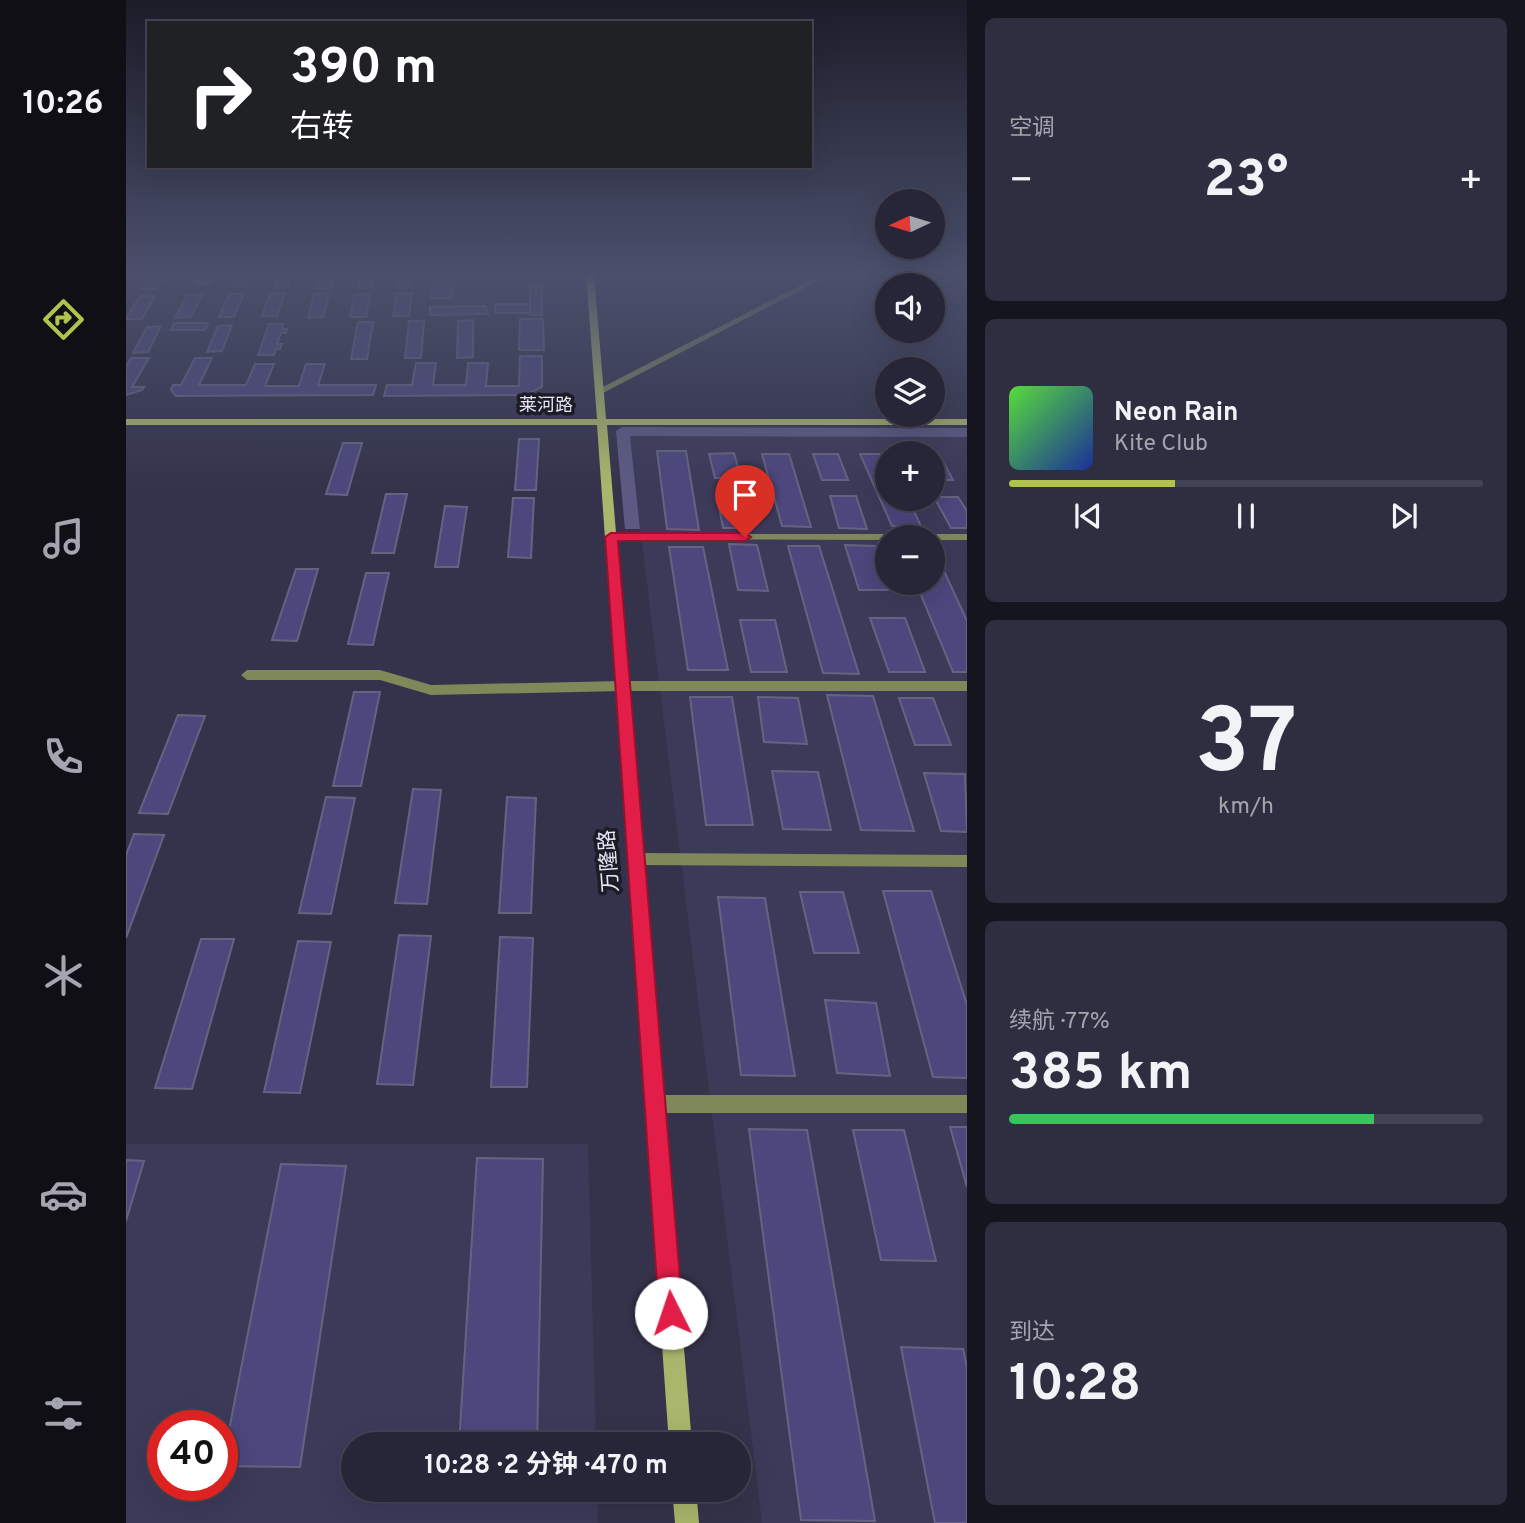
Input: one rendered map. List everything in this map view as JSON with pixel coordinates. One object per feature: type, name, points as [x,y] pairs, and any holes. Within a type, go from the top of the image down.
[{"type":"street","name":"万隆路","points":[[596,345],[680,1432]]},
{"type":"street","points":[[600,391],[689,345]]},
{"type":"street","name":"莱河路","points":[[126,422],[967,422]]},
{"type":"street","points":[[611,537],[875,537]]},
{"type":"street","points":[[945,537],[967,537]]},
{"type":"street","points":[[247,676],[380,675],[431,690],[622,686],[967,686]]},
{"type":"street","points":[[636,859],[967,861]]},
{"type":"street","points":[[655,1104],[967,1104]]},
{"type":"street","points":[[685,1502],[687,1523]]},
{"type":"shaded area","points":[[622,427],[967,428],[967,437],[630,436],[640,529],[625,529],[616,431]]},
{"type":"shaded area","points":[[629,436],[967,437],[967,1523],[762,1523]]},
{"type":"shaded area","points":[[126,1144],[588,1144],[596,1432],[341,1432],[341,1502],[597,1502],[598,1523],[126,1523]]},
{"type":"building","points":[[137,345],[151,345],[148,352],[133,353]]},
{"type":"building","points":[[210,345],[224,345],[222,351],[207,352]]},
{"type":"building","points":[[262,345],[282,345],[274,355],[258,355]]},
{"type":"building","points":[[354,345],[369,345],[367,359],[351,359]]},
{"type":"building","points":[[406,345],[422,345],[421,358],[405,358]]},
{"type":"building","points":[[457,345],[473,345],[473,357],[457,358]]},
{"type":"building","points":[[519,345],[544,345],[544,350],[519,350]]},
{"type":"building","points":[[520,356],[542,356],[542,387],[526,395],[384,396],[387,385],[412,385],[416,363],[436,363],[433,385],[466,385],[468,363],[488,363],[486,386],[519,386]]},
{"type":"building","points":[[131,358],[149,358],[132,387],[144,387],[126,395],[126,367]]},
{"type":"building","points":[[195,358],[212,358],[199,385],[246,385],[255,364],[274,364],[265,386],[299,386],[306,364],[325,364],[318,385],[376,385],[373,395],[176,396],[171,390],[173,385],[181,385]]},
{"type":"building","points":[[519,439],[539,439],[536,490],[515,490]]},
{"type":"building","points":[[343,443],[362,443],[347,495],[326,494]]},
{"type":"building","points":[[657,451],[686,451],[699,530],[667,529]]},
{"type":"building","points":[[734,453],[741,478],[715,478],[709,454]]},
{"type":"building","points":[[762,454],[789,454],[811,527],[782,526]]},
{"type":"building","points":[[813,454],[838,454],[848,480],[822,480]]},
{"type":"building","points":[[860,454],[875,454],[875,488]]},
{"type":"building","points":[[945,465],[953,480],[945,480]]},
{"type":"building","points":[[386,494],[407,494],[394,553],[372,553]]},
{"type":"building","points":[[717,496],[741,496],[749,528],[723,528]]},
{"type":"building","points":[[830,496],[856,496],[867,529],[839,528]]},
{"type":"building","points":[[945,497],[958,497],[967,511],[967,528],[951,528],[942,511],[945,511]]},
{"type":"building","points":[[513,498],[534,498],[531,558],[508,557]]},
{"type":"building","points":[[445,506],[467,507],[458,567],[435,567]]},
{"type":"building","points":[[885,511],[914,511],[921,525],[892,525]]},
{"type":"building","points":[[729,544],[757,545],[768,591],[738,590]]},
{"type":"building","points":[[845,545],[875,546],[875,590],[859,590]]},
{"type":"building","points":[[788,546],[819,546],[859,674],[823,673]]},
{"type":"building","points":[[669,547],[703,547],[728,670],[688,670]]},
{"type":"building","points":[[296,569],[318,569],[297,641],[272,640]]},
{"type":"building","points":[[366,573],[389,573],[373,645],[348,644]]},
{"type":"building","points":[[945,573],[967,621],[967,672],[953,672],[921,595],[945,595]]},
{"type":"building","points":[[870,618],[905,618],[925,672],[889,672]]},
{"type":"building","points":[[740,620],[775,620],[787,672],[751,672]]},
{"type":"building","points":[[354,692],[380,692],[361,786],[333,786]]},
{"type":"building","points":[[827,695],[873,696],[914,831],[861,830]]},
{"type":"building","points":[[690,697],[732,697],[753,825],[706,825]]},
{"type":"building","points":[[758,697],[798,698],[807,744],[764,742]]},
{"type":"building","points":[[899,698],[933,698],[951,745],[915,745]]},
{"type":"building","points":[[178,715],[205,716],[168,814],[139,813]]},
{"type":"building","points":[[772,771],[818,772],[831,830],[783,829]]},
{"type":"building","points":[[924,773],[965,774],[967,832],[941,831]]},
{"type":"building","points":[[413,789],[441,790],[427,904],[395,903]]},
{"type":"building","points":[[326,797],[355,798],[331,914],[299,913]]},
{"type":"building","points":[[507,797],[536,798],[531,913],[499,913]]},
{"type":"building","points":[[134,834],[164,835],[126,938],[126,855]]},
{"type":"building","points":[[883,891],[931,891],[967,1005],[967,1078],[933,1077]]},
{"type":"building","points":[[800,892],[843,892],[859,953],[814,953]]},
{"type":"building","points":[[718,897],[765,898],[795,1076],[741,1075]]},
{"type":"building","points":[[399,935],[431,936],[413,1085],[377,1084]]},
{"type":"building","points":[[500,937],[533,938],[527,1087],[491,1087]]},
{"type":"building","points":[[201,939],[234,939],[192,1089],[155,1088]]},
{"type":"building","points":[[298,941],[331,942],[300,1093],[264,1092]]},
{"type":"building","points":[[825,1000],[876,1003],[890,1076],[837,1073]]},
{"type":"building","points":[[950,1127],[967,1127],[967,1187]]},
{"type":"building","points":[[749,1129],[807,1130],[875,1521],[801,1520]]},
{"type":"building","points":[[853,1130],[904,1130],[936,1261],[881,1260]]},
{"type":"building","points":[[477,1158],[543,1159],[537,1432],[460,1432]]},
{"type":"building","points":[[126,1160],[144,1161],[126,1221]]},
{"type":"building","points":[[281,1164],[346,1166],[300,1467],[238,1466],[238,1410],[233,1410]]},
{"type":"building","points":[[901,1347],[963,1349],[967,1367],[967,1523],[935,1523]]},
{"type":"route","points":[[671,1313],[611,537],[745,537]]}]
